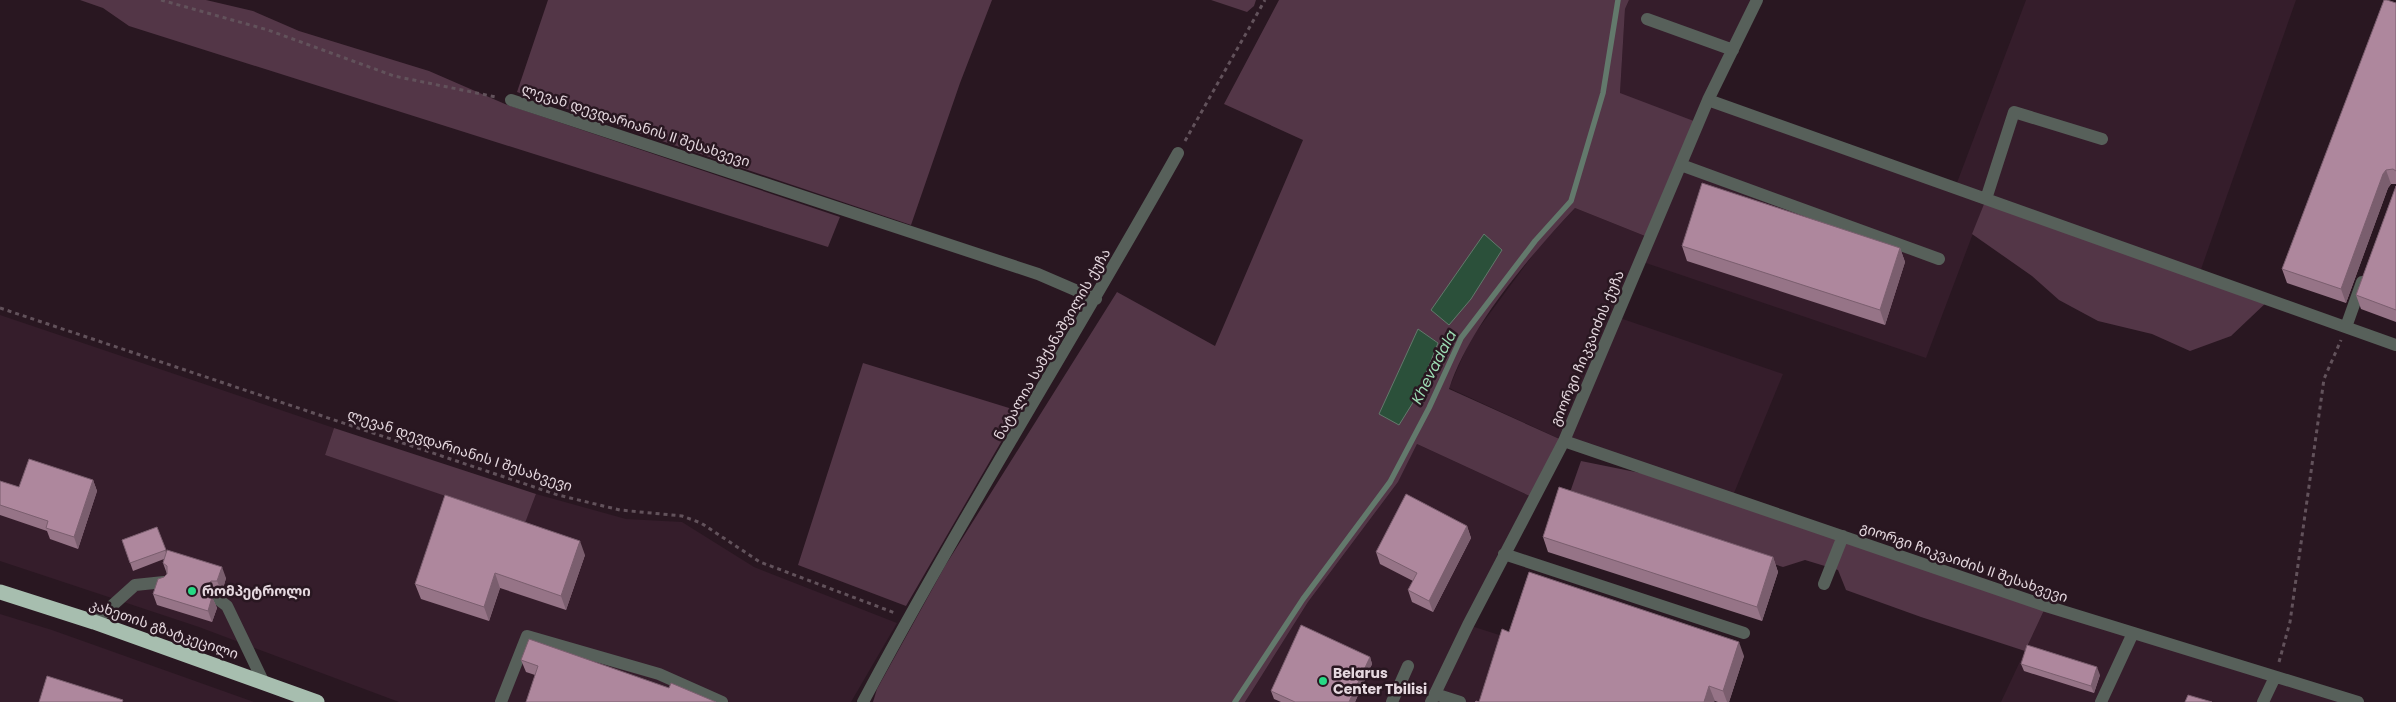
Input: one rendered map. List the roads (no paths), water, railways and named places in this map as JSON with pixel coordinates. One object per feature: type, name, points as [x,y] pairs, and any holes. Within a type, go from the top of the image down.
[{"type":"highway","name":"კახეთის გზატკეცილი","points":[[0,592],[94,622],[263,681],[293,697],[317,702]]},
{"type":"street","name":"გიორგი ჩიკვაიძის ქუჩა","points":[[1433,698],[1504,554],[1564,441],[1708,100],[1757,0]]},
{"type":"street","points":[[1647,18],[1733,50]]},
{"type":"street","name":"ლევან დევდარიანის II შესახვევი","points":[[511,100],[1038,274],[1096,299]]},
{"type":"street","points":[[1708,100],[2396,345]]},
{"type":"street","points":[[1986,199],[2014,112],[2102,139]]},
{"type":"street","name":"ნატალია სამქანაშვილის ქუჩა","points":[[863,702],[908,618],[1096,299],[1178,154]]},
{"type":"street","points":[[1681,165],[1939,259]]},
{"type":"street","points":[[2346,327],[2366,273]]},
{"type":"street","name":"გიორგი ჩიკვაიძის II შესახვევი","points":[[1564,441],[2046,606],[2358,702]]},
{"type":"street","points":[[1824,584],[1843,536]]},
{"type":"street","points":[[1504,554],[1744,633]]},
{"type":"street","points":[[94,622],[135,585],[164,582]]},
{"type":"street","points":[[219,600],[227,606],[263,681]]},
{"type":"street","points":[[2101,702],[2134,633]]},
{"type":"street","points":[[501,702],[527,636],[659,674],[722,702]]},
{"type":"street","points":[[1392,702],[1408,666]]},
{"type":"street","points":[[2263,702],[2275,677]]},
{"type":"street","points":[[1433,698],[1460,702]]},
{"type":"waterway","name":"Khevadala","points":[[1235,702],[1303,599],[1390,482],[1429,408],[1461,338],[1535,241],[1571,201],[1603,93],[1618,0]]},
{"type":"place","name":"რომპეტროლი","points":[[192,591]]},
{"type":"place","name":"Belarus Center Tbilisi","points":[[1323,681]]}]
